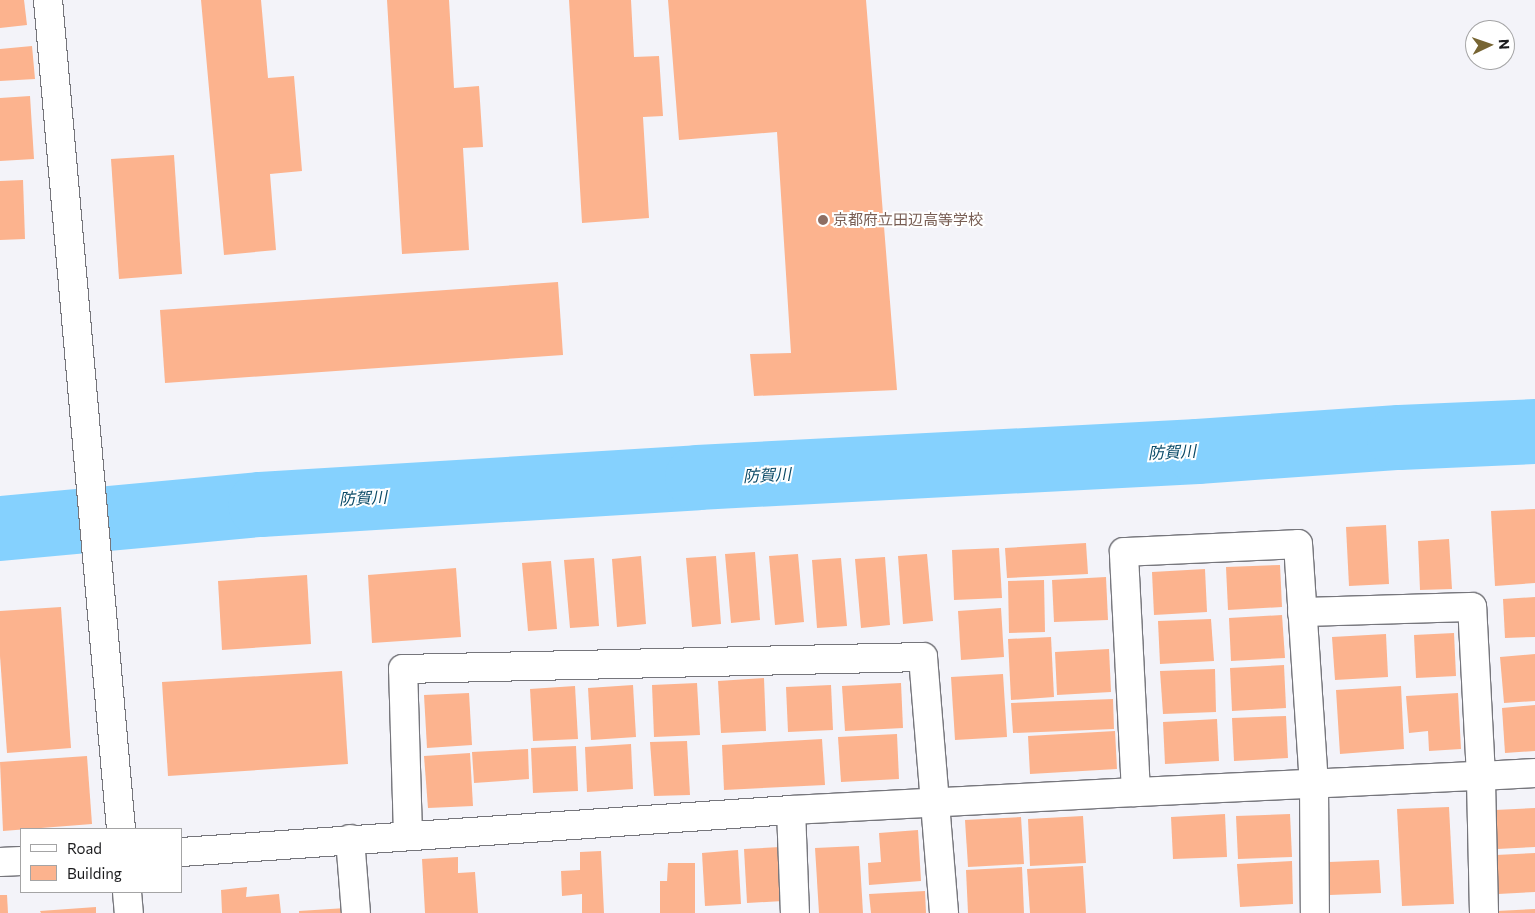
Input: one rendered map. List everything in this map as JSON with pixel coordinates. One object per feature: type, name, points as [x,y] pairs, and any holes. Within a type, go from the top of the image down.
[{"type":"street","points":[[48,0],[121,828]]},
{"type":"street","points":[[1136,792],[1124,552],[1298,544],[1314,784],[1315,913]]},
{"type":"street","points":[[1302,612],[1472,607],[1481,776],[1484,913]]},
{"type":"street","points":[[408,836],[403,669],[923,657],[944,913]]},
{"type":"street","points":[[182,852],[791,810],[1535,773]]},
{"type":"street","points":[[791,810],[796,913]]},
{"type":"street","points":[[350,840],[356,913]]},
{"type":"street","points":[[0,862],[20,862]]},
{"type":"street","points":[[126,893],[129,913]]},
{"type":"building","points":[[0,0],[24,0],[27,25],[0,28]]},
{"type":"building","points":[[201,0],[261,0],[268,78],[294,76],[302,171],[270,174],[276,250],[224,255]]},
{"type":"building","points":[[387,0],[449,0],[454,88],[479,86],[483,147],[463,148],[469,250],[402,254]]},
{"type":"building","points":[[569,0],[631,0],[634,57],[659,56],[663,116],[643,117],[649,218],[582,223]]},
{"type":"building","points":[[668,0],[866,0],[897,390],[754,396],[750,354],[791,353],[777,132],[679,140]]},
{"type":"building","points":[[32,46],[35,79],[0,81],[0,49]]},
{"type":"building","points":[[30,96],[34,159],[0,161],[0,98]]},
{"type":"building","points":[[174,155],[182,274],[119,279],[111,159]]},
{"type":"building","points":[[23,180],[25,239],[0,240],[0,181]]},
{"type":"building","points":[[558,282],[563,355],[165,383],[160,310]]},
{"type":"building","points":[[1535,509],[1535,583],[1495,586],[1491,511]]},
{"type":"building","points":[[1386,525],[1389,584],[1349,586],[1346,527]]},
{"type":"building","points":[[1449,539],[1452,589],[1420,590],[1418,541]]},
{"type":"building","points":[[1086,543],[1088,574],[1007,578],[1005,548]]},
{"type":"building","points":[[999,548],[1002,598],[954,600],[952,550]]},
{"type":"building","points":[[755,552],[760,620],[731,623],[725,554]]},
{"type":"building","points":[[798,554],[804,622],[775,625],[769,556]]},
{"type":"building","points":[[927,554],[933,621],[903,624],[898,556]]},
{"type":"building","points":[[641,556],[646,624],[617,627],[612,559]]},
{"type":"building","points":[[716,556],[721,624],[692,627],[686,558]]},
{"type":"building","points":[[885,557],[890,625],[861,628],[855,559]]},
{"type":"building","points":[[594,558],[599,626],[570,628],[564,560]]},
{"type":"building","points":[[841,558],[847,626],[817,628],[812,560]]},
{"type":"building","points":[[551,561],[557,629],[528,631],[522,563]]},
{"type":"building","points":[[1280,565],[1282,607],[1228,610],[1226,567]]},
{"type":"building","points":[[456,568],[461,637],[372,643],[368,575]]},
{"type":"building","points":[[1205,569],[1207,612],[1154,615],[1152,572]]},
{"type":"building","points":[[307,575],[311,644],[222,650],[218,581]]},
{"type":"building","points":[[1106,577],[1108,620],[1054,622],[1052,580]]},
{"type":"building","points":[[1044,580],[1045,632],[1009,633],[1008,581]]},
{"type":"building","points":[[1535,597],[1535,637],[1505,638],[1503,599]]},
{"type":"building","points":[[61,607],[71,748],[7,753],[0,656],[0,611]]},
{"type":"building","points":[[1001,608],[1004,657],[961,660],[958,611]]},
{"type":"building","points":[[1282,615],[1285,658],[1231,661],[1229,618]]},
{"type":"building","points":[[1211,619],[1214,661],[1160,664],[1158,621]]},
{"type":"building","points":[[1454,633],[1456,676],[1416,678],[1414,635]]},
{"type":"building","points":[[1386,634],[1388,677],[1335,680],[1332,637]]},
{"type":"building","points":[[1051,637],[1054,697],[1011,700],[1008,639]]},
{"type":"building","points":[[1109,649],[1111,692],[1057,695],[1055,652]]},
{"type":"building","points":[[1535,654],[1535,701],[1504,703],[1500,657]]},
{"type":"building","points":[[1284,665],[1286,708],[1232,711],[1230,668]]},
{"type":"building","points":[[1215,669],[1216,712],[1163,714],[1160,671]]},
{"type":"building","points":[[342,671],[348,764],[168,776],[162,682]]},
{"type":"building","points":[[1003,674],[1007,737],[955,740],[951,677]]},
{"type":"building","points":[[764,678],[766,731],[721,733],[718,681]]},
{"type":"building","points":[[697,683],[700,735],[654,737],[652,685]]},
{"type":"building","points":[[901,683],[903,728],[845,731],[842,686]]},
{"type":"building","points":[[633,685],[636,737],[591,740],[588,688]]},
{"type":"building","points":[[831,685],[833,730],[788,732],[786,687]]},
{"type":"building","points":[[575,686],[578,739],[533,741],[530,689]]},
{"type":"building","points":[[1401,686],[1404,749],[1340,754],[1336,690]]},
{"type":"building","points":[[469,693],[472,745],[427,748],[424,695]]},
{"type":"building","points":[[1458,693],[1461,749],[1429,751],[1428,731],[1409,733],[1406,696]]},
{"type":"building","points":[[1113,699],[1114,729],[1013,733],[1011,703]]},
{"type":"building","points":[[1535,705],[1535,751],[1505,753],[1502,708]]},
{"type":"building","points":[[1286,716],[1288,758],[1234,761],[1232,718]]},
{"type":"building","points":[[1217,719],[1219,761],[1165,764],[1163,722]]},
{"type":"building","points":[[1115,731],[1117,769],[1030,774],[1028,736]]},
{"type":"building","points":[[897,734],[899,779],[841,782],[838,737]]},
{"type":"building","points":[[822,739],[825,785],[724,790],[722,745]]},
{"type":"building","points":[[687,741],[690,795],[654,796],[650,742]]},
{"type":"building","points":[[631,744],[633,789],[587,792],[585,747]]},
{"type":"building","points":[[576,746],[578,791],[533,793],[531,748]]},
{"type":"building","points":[[528,749],[529,779],[474,783],[472,752]]},
{"type":"building","points":[[470,753],[473,806],[428,808],[424,756]]},
{"type":"building","points":[[87,756],[92,824],[20,828],[20,830],[3,831],[0,762]]},
{"type":"building","points":[[1449,807],[1454,904],[1402,906],[1397,809]]},
{"type":"building","points":[[1535,808],[1535,847],[1497,849],[1495,810]]},
{"type":"building","points":[[1225,814],[1227,857],[1173,859],[1171,817]]},
{"type":"building","points":[[1290,814],[1292,857],[1238,859],[1236,816]]},
{"type":"building","points":[[1083,816],[1086,863],[1030,866],[1028,819]]},
{"type":"building","points":[[1021,817],[1024,864],[968,867],[965,820]]},
{"type":"building","points":[[918,830],[921,881],[869,885],[868,863],[881,862],[879,833]]},
{"type":"building","points":[[859,846],[863,913],[819,913],[815,848]]},
{"type":"building","points":[[780,847],[783,901],[747,903],[744,849]]},
{"type":"building","points":[[738,850],[741,904],[705,906],[702,853]]},
{"type":"building","points":[[601,851],[604,913],[582,913],[582,894],[562,896],[561,871],[580,870],[580,852]]},
{"type":"building","points":[[1535,853],[1535,892],[1498,894],[1496,855]]},
{"type":"building","points":[[458,857],[458,873],[475,872],[478,913],[425,913],[422,859]]},
{"type":"building","points":[[1379,860],[1381,893],[1330,895],[1329,862]]},
{"type":"building","points":[[1292,861],[1293,904],[1240,907],[1237,864]]},
{"type":"building","points":[[668,863],[695,863],[695,913],[660,913],[660,881],[667,881]]},
{"type":"building","points":[[1083,866],[1086,913],[1030,913],[1027,869]]},
{"type":"building","points":[[1022,867],[1024,913],[968,913],[966,870]]},
{"type":"building","points":[[247,887],[246,897],[279,894],[281,913],[222,913],[221,890]]},
{"type":"building","points":[[925,891],[926,913],[871,913],[869,894]]},
{"type":"building","points":[[0,895],[7,895],[8,913],[0,913]]},
{"type":"building","points":[[96,907],[96,913],[41,913],[40,911]]},
{"type":"building","points":[[346,908],[346,913],[299,913],[299,911]]},
{"type":"building","points":[[1535,909],[1535,913],[1497,913],[1497,911]]},
{"type":"waterway","name":"防賀川","points":[[0,528],[260,504],[697,477],[1535,431]]},
{"type":"place","name":"京都府立田辺高等学校","points":[[823,220]]}]
